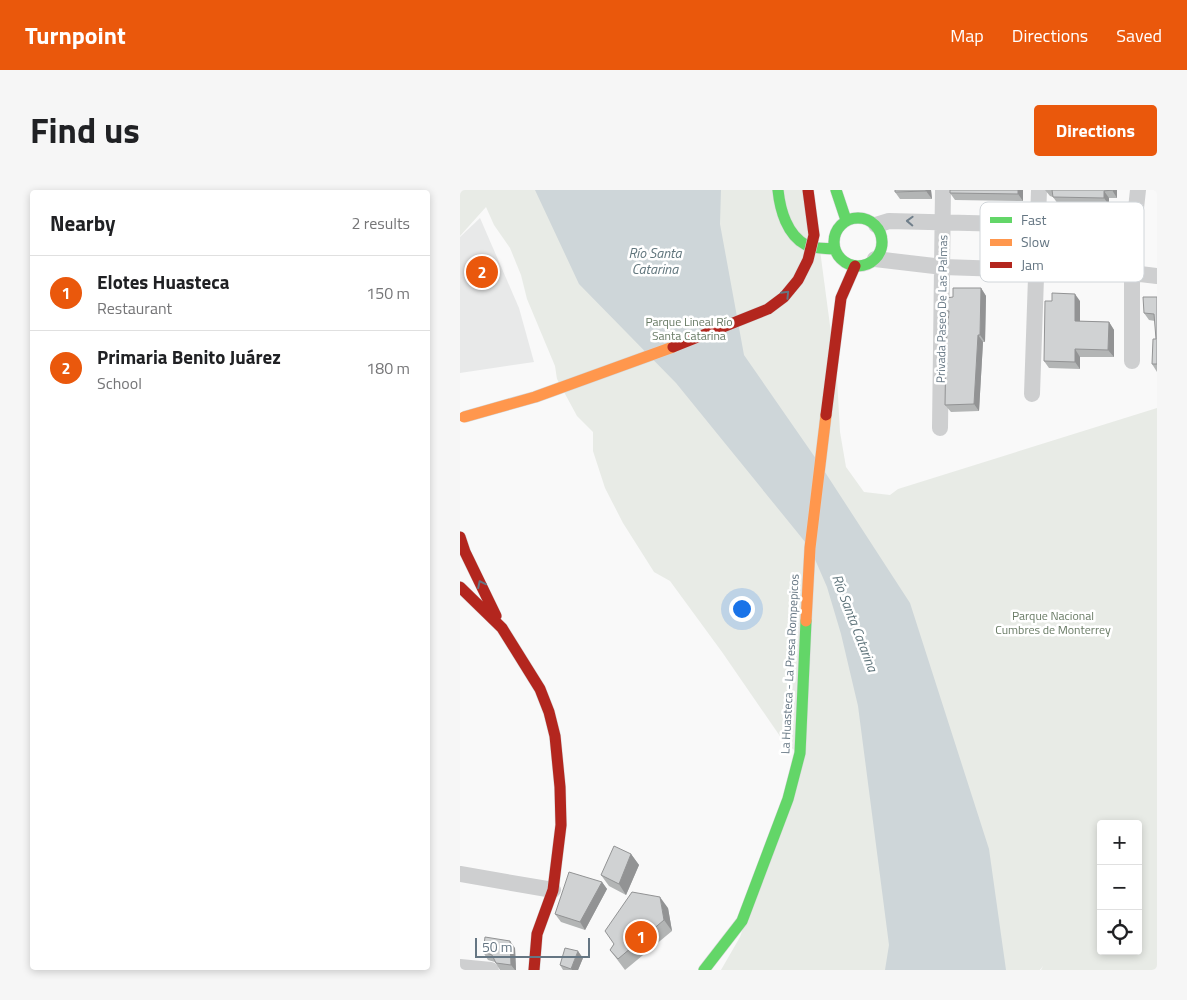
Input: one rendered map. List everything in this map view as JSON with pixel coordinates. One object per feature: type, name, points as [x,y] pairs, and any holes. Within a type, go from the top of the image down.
[{"type":"main road","points":[[778,190],[779,204],[784,217],[798,238],[807,245],[834,249]]},
{"type":"main road","points":[[797,256],[802,235],[800,190]]},
{"type":"main road","points":[[462,413],[535,397],[695,339],[768,309],[789,291],[798,280],[808,260],[814,235],[808,190]]},
{"type":"main road","points":[[836,190],[846,220]]},
{"type":"main road","points":[[862,218],[870,220],[880,231],[882,246],[875,259],[869,264],[855,266],[842,260],[834,249],[835,232],[846,220],[862,218]]},
{"type":"main road","name":"La Huasteca - La Presa Rompepicos","points":[[704,970],[742,921],[788,799],[800,753],[810,548],[841,298],[855,266]]},
{"type":"main road","points":[[462,413],[532,391],[745,311],[764,300],[777,289],[788,275]]},
{"type":"main road","points":[[460,537],[465,552],[502,628],[540,689],[549,712],[555,736],[560,787],[561,825],[553,890],[537,934],[534,970]]},
{"type":"main road","points":[[461,582],[469,597],[502,628]]},
{"type":"street","name":"Privada Paseo De Las Palmas","points":[[940,428],[943,190]]},
{"type":"street","points":[[876,225],[889,221],[980,224]]},
{"type":"street","points":[[875,259],[942,267],[980,269]]},
{"type":"street","points":[[1144,275],[1157,276]]},
{"type":"street","points":[[1032,394],[1036,282]]},
{"type":"street","points":[[1132,282],[1132,360]]},
{"type":"street","points":[[460,874],[553,890]]},
{"type":"street","points":[[460,967],[492,970]]},
{"type":"shaded area","points":[[480,218],[519,308],[534,362],[460,373],[460,237]]},
{"type":"green space","name":"Parque Lineal Río Santa Catarina","points":[[460,190],[812,190],[837,378],[840,432],[846,467],[864,492],[890,495],[898,489],[1157,408],[1157,970],[1041,970],[1043,966],[1040,970],[721,970],[740,937],[803,757],[784,742],[670,581],[654,572],[623,523],[605,488],[593,451],[593,432],[577,416],[557,379],[555,366],[527,299],[521,275],[510,248],[494,225],[486,207],[460,236]]},
{"type":"water","name":"Río Santa Catarina","points":[[535,190],[721,190],[720,224],[744,355],[821,466],[910,603],[989,849],[1006,970],[885,970],[889,945],[858,706],[841,634],[827,587],[810,548],[676,383],[579,284]]},
{"type":"building","points":[[895,190],[926,190],[926,191],[895,192]]},
{"type":"building","points":[[950,190],[1018,190],[1018,194],[950,193]]},
{"type":"building","points":[[1052,190],[1112,190],[1104,191],[1104,198],[1053,197]]},
{"type":"building","points":[[953,288],[981,288],[980,335],[978,335],[974,404],[945,405],[946,345],[949,311],[946,311],[946,298],[953,297]]},
{"type":"building","points":[[1052,293],[1075,294],[1075,321],[1109,322],[1108,350],[1075,349],[1075,362],[1044,361],[1045,301],[1052,301]]},
{"type":"building","points":[[1143,297],[1157,297],[1157,364],[1152,364],[1153,339],[1156,339],[1154,314],[1144,313]]},
{"type":"building","points":[[614,846],[631,854],[619,884],[601,875]]},
{"type":"building","points":[[569,872],[602,882],[580,922],[555,914]]},
{"type":"building","points":[[632,892],[660,897],[664,920],[618,959],[610,950],[614,944],[605,931]]},
{"type":"building","points":[[485,937],[510,941],[511,965],[496,963],[492,955],[483,952]]},
{"type":"building","points":[[565,948],[578,951],[571,969],[560,965]]},
{"type":"traffic: fast","points":[[778,190],[783,214],[789,228],[799,241],[816,248],[834,249]]},
{"type":"traffic: fast","points":[[836,190],[846,220]]},
{"type":"traffic: fast","points":[[853,218],[863,218],[872,222],[878,228],[882,242],[878,256],[872,262],[863,266],[853,266],[844,262],[838,256],[834,247],[834,237],[838,228],[844,222],[853,218]]},
{"type":"traffic: fast","points":[[704,970],[742,921],[788,799],[800,753],[806,621]]},
{"type":"traffic: slow","points":[[464,417],[535,397],[673,347]]},
{"type":"traffic: slow","points":[[806,621],[810,548],[826,415]]},
{"type":"traffic: jam","points":[[673,347],[768,309],[784,297],[798,280],[808,260],[814,235],[808,190]]},
{"type":"traffic: jam","points":[[826,415],[841,298],[855,266]]},
{"type":"traffic: jam","points":[[460,537],[465,552],[496,616]]},
{"type":"traffic: jam","points":[[460,587],[502,628],[540,689],[549,712],[555,736],[560,787],[561,825],[553,890],[537,934],[534,970]]},
{"type":"place","name":"Primaria Benito Juárez","points":[[482,272]]},
{"type":"place","name":"Elotes Huasteca","points":[[641,937]]},
{"type":"park label","name":"Parque Nacional Cumbres de Monterrey","points":[[1053,623]]}]
